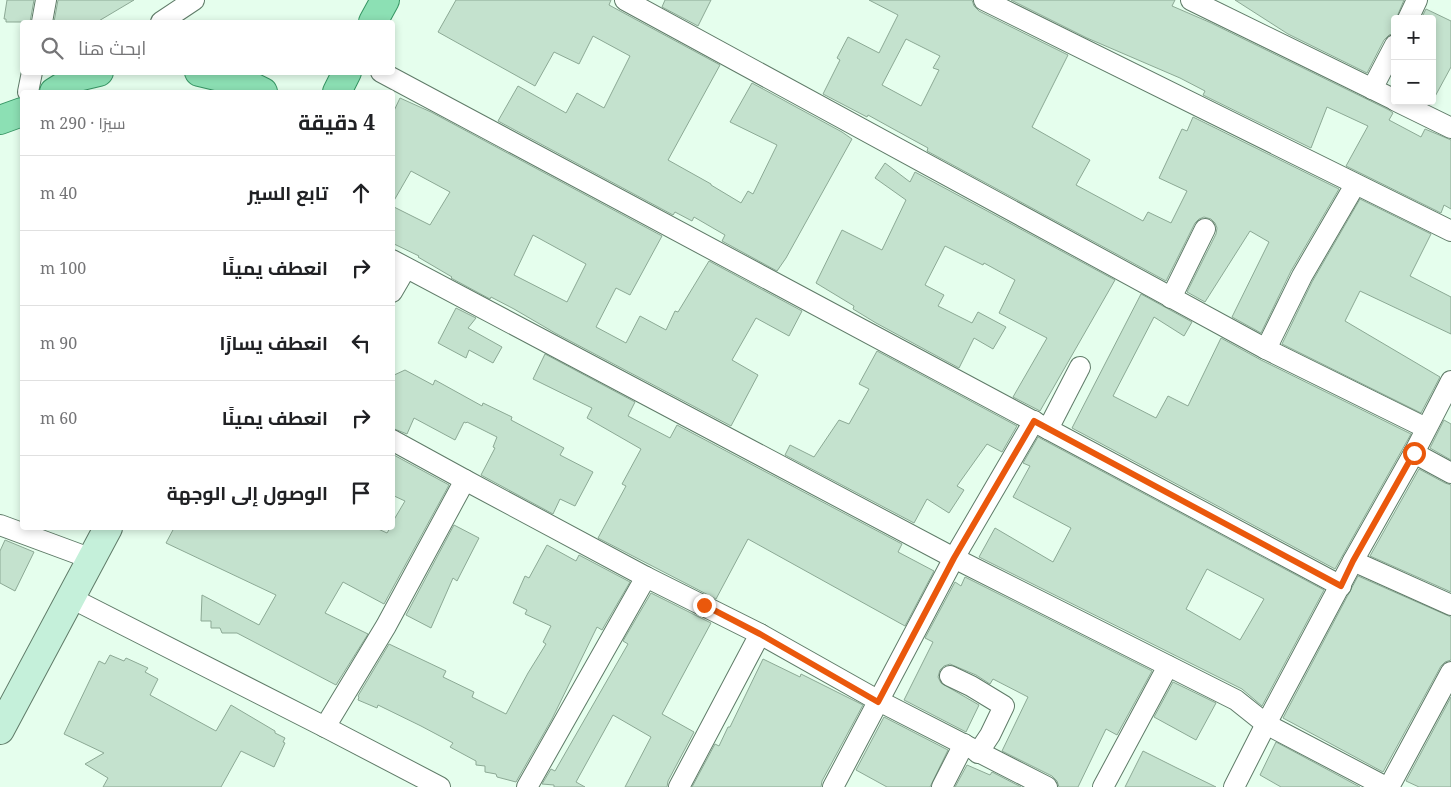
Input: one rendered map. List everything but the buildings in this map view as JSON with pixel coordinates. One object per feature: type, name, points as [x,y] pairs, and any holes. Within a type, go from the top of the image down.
[{"type":"main road","points":[[58,90],[85,75]]},
{"type":"main road","points":[[217,75],[244,83],[259,90]]},
{"type":"main road","points":[[338,90],[346,75]]},
{"type":"main road","points":[[0,120],[20,113]]},
{"type":"street","points":[[42,20],[46,0]]},
{"type":"street","points":[[164,20],[194,0]]},
{"type":"street","points":[[625,0],[1266,349],[1426,428]]},
{"type":"street","points":[[984,0],[1451,231]]},
{"type":"street","points":[[1191,0],[1391,98]]},
{"type":"street","points":[[1410,15],[1418,0]]},
{"type":"street","points":[[1372,89],[1391,53]]},
{"type":"street","points":[[28,90],[31,75]]},
{"type":"street","points":[[388,75],[1341,586]]},
{"type":"street","points":[[1404,105],[1451,128]]},
{"type":"street","points":[[1266,349],[1302,276],[1355,185]]},
{"type":"street","points":[[1171,298],[1205,229]]},
{"type":"street","points":[[395,280],[399,264],[954,558],[1236,700],[1266,724],[1388,787],[1451,672]]},
{"type":"street","points":[[833,787],[954,558],[1080,367]]},
{"type":"street","points":[[1234,787],[1353,561],[1414,453],[1451,381]]},
{"type":"street","points":[[395,442],[646,577],[760,634],[878,702],[1047,787]]},
{"type":"street","points":[[1414,453],[1451,473]]},
{"type":"street","points":[[325,727],[386,626],[465,480]]},
{"type":"street","points":[[0,525],[92,559]]},
{"type":"street","points":[[0,730],[107,530]]},
{"type":"street","points":[[1353,561],[1451,605]]},
{"type":"street","points":[[527,787],[646,577]]},
{"type":"street","points":[[71,598],[440,787]]},
{"type":"street","points":[[679,787],[760,634]]},
{"type":"street","points":[[1103,787],[1168,666]]},
{"type":"street","points":[[942,787],[971,748],[990,735],[1004,706],[950,676]]},
{"type":"route","points":[[704,605],[760,634],[878,702],[954,558],[1034,421],[1341,586],[1353,561],[1414,453]]}]
